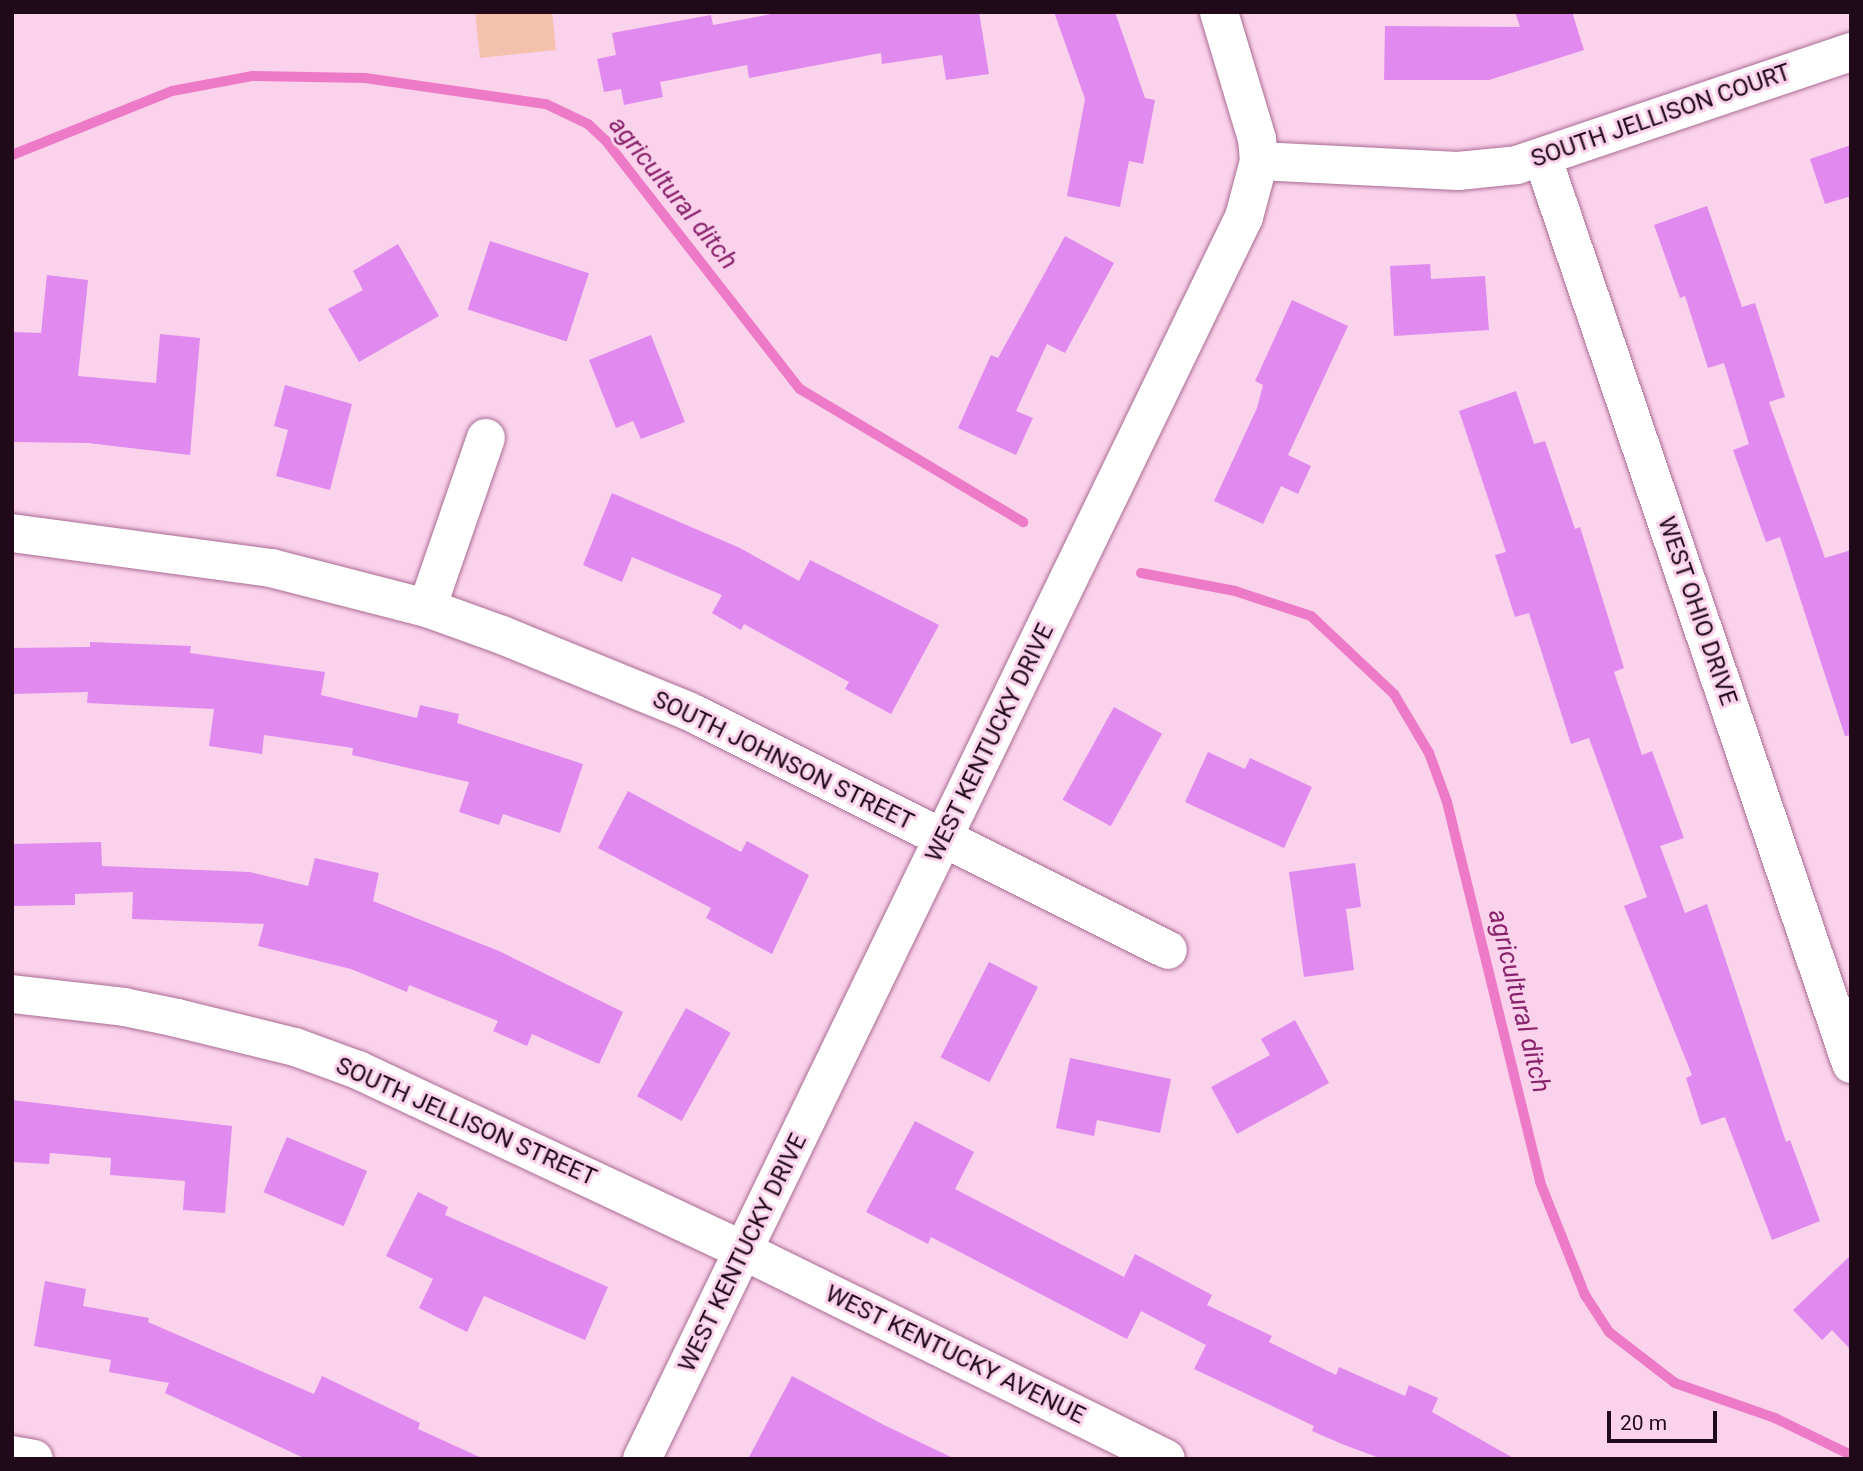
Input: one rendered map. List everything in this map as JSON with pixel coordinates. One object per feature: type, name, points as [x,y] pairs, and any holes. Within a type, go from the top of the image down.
[{"type":"street","name":"WEST KENTUCKY DRIVE","points":[[642,1459],[1233,243],[1259,161],[1251,109],[1219,12]]},
{"type":"street","name":"SOUTH JELLISON COURT","points":[[1259,161],[1458,171],[1543,159],[1851,52]]},
{"type":"street","name":"WEST OHIO DRIVE","points":[[1543,159],[1851,1064]]},
{"type":"street","points":[[427,608],[486,438]]},
{"type":"street","name":"SOUTH JOHNSON STREET","points":[[12,533],[237,561],[427,608],[641,690],[1168,950]]},
{"type":"street","name":"SOUTH JELLISON STREET","points":[[12,994],[124,1007],[295,1047],[421,1096],[744,1251]]},
{"type":"street","name":"WEST KENTUCKY AVENUE","points":[[744,1251],[1166,1459]]},
{"type":"street","points":[[12,1455],[34,1459]]},
{"type":"shaded area","points":[[475,12],[552,12],[556,50],[480,58]]},
{"type":"building","points":[[782,12],[979,12],[989,74],[946,80],[942,55],[882,64],[881,53],[749,78],[747,65],[660,82],[663,97],[624,105],[621,89],[604,92],[597,59],[616,55],[612,33],[711,15],[713,25]]},
{"type":"building","points":[[1054,12],[1115,12],[1145,98],[1155,100],[1143,164],[1129,161],[1120,207],[1067,196],[1085,99]]},
{"type":"building","points":[[1515,12],[1572,12],[1584,50],[1489,80],[1384,80],[1385,26],[1520,27]]},
{"type":"building","points":[[1851,145],[1851,196],[1825,204],[1810,159]]},
{"type":"building","points":[[1707,206],[1742,307],[1755,303],[1785,397],[1769,402],[1825,558],[1851,550],[1851,735],[1845,736],[1780,537],[1766,542],[1733,450],[1749,444],[1724,363],[1708,368],[1685,296],[1680,298],[1654,225]]},
{"type":"building","points":[[1065,236],[1114,263],[1065,353],[1047,344],[1016,411],[1033,418],[1016,455],[958,428],[991,355],[998,358]]},
{"type":"building","points":[[490,241],[589,273],[567,342],[468,309]]},
{"type":"building","points":[[398,244],[439,316],[359,362],[328,309],[363,290],[353,271]]},
{"type":"building","points":[[1430,264],[1431,279],[1485,276],[1489,330],[1394,336],[1390,266]]},
{"type":"building","points":[[47,275],[88,280],[78,376],[156,383],[160,334],[200,338],[190,455],[88,443],[12,442],[12,332],[41,333]]},
{"type":"building","points":[[1292,300],[1348,326],[1288,455],[1311,466],[1298,494],[1281,486],[1263,524],[1214,501],[1257,408],[1263,385],[1255,381]]},
{"type":"building","points":[[651,335],[685,422],[641,439],[633,421],[616,428],[589,360]]},
{"type":"building","points":[[285,385],[352,404],[330,490],[276,476],[288,430],[274,426]]},
{"type":"building","points":[[1516,391],[1534,444],[1545,441],[1575,529],[1580,527],[1624,668],[1614,672],[1642,755],[1652,751],[1684,838],[1660,846],[1685,913],[1707,904],[1786,1142],[1790,1140],[1820,1221],[1772,1240],[1725,1117],[1701,1125],[1686,1078],[1692,1075],[1624,906],[1647,897],[1589,738],[1571,744],[1529,613],[1515,617],[1495,555],[1506,552],[1459,411]]},
{"type":"building","points":[[612,493],[740,548],[799,581],[810,560],[939,625],[891,714],[845,689],[849,682],[744,624],[741,630],[712,613],[722,595],[632,557],[622,582],[583,565]]},
{"type":"building","points":[[90,642],[191,646],[190,653],[325,672],[321,695],[417,718],[420,705],[459,714],[457,723],[583,764],[560,833],[503,814],[499,825],[459,812],[469,782],[352,755],[353,748],[264,735],[262,754],[209,746],[214,709],[87,703],[88,692],[12,694],[12,648],[90,647]]},
{"type":"building","points":[[1114,707],[1162,734],[1111,826],[1063,800]]},
{"type":"building","points":[[1208,752],[1245,769],[1250,758],[1312,787],[1284,848],[1185,802]]},
{"type":"building","points":[[628,791],[741,852],[747,841],[809,875],[772,954],[706,918],[711,908],[598,848]]},
{"type":"building","points":[[101,842],[102,866],[250,872],[308,886],[315,858],[379,873],[373,901],[499,951],[623,1012],[599,1064],[532,1034],[527,1046],[493,1031],[498,1021],[409,985],[407,992],[351,969],[258,946],[264,924],[132,919],[133,892],[75,894],[75,905],[12,906],[12,844]]},
{"type":"building","points":[[1355,863],[1361,907],[1346,909],[1354,970],[1304,977],[1289,872]]},
{"type":"building","points":[[989,962],[1038,987],[989,1082],[940,1057]]},
{"type":"building","points":[[686,1008],[731,1033],[682,1121],[637,1096]]},
{"type":"building","points":[[1295,1020],[1329,1083],[1237,1134],[1211,1087],[1270,1055],[1261,1039]]},
{"type":"building","points":[[1070,1058],[1171,1079],[1160,1133],[1097,1120],[1094,1136],[1056,1128]]},
{"type":"building","points":[[12,1100],[232,1126],[225,1213],[183,1210],[185,1181],[110,1175],[111,1158],[50,1153],[49,1164],[12,1162]]},
{"type":"building","points":[[915,1121],[974,1152],[955,1189],[1124,1277],[1135,1254],[1212,1295],[1207,1305],[1272,1336],[1269,1342],[1336,1375],[1339,1367],[1405,1396],[1409,1385],[1438,1398],[1432,1412],[1515,1459],[1382,1459],[1342,1444],[1312,1431],[1314,1426],[1194,1369],[1206,1345],[1141,1311],[1127,1339],[931,1237],[928,1244],[866,1212]]},
{"type":"building","points":[[287,1137],[367,1171],[344,1226],[264,1192]]},
{"type":"building","points":[[418,1192],[448,1207],[445,1215],[608,1287],[585,1340],[484,1296],[467,1332],[419,1308],[433,1279],[386,1256]]},
{"type":"building","points":[[1851,1255],[1851,1350],[1832,1330],[1822,1340],[1793,1310]]},
{"type":"building","points":[[45,1281],[86,1289],[83,1306],[149,1318],[148,1322],[314,1394],[322,1376],[420,1423],[418,1429],[484,1459],[306,1459],[165,1393],[169,1383],[109,1372],[111,1360],[34,1346]]},
{"type":"building","points":[[792,1376],[884,1425],[955,1459],[748,1459]]},
{"type":"waterway","name":"agricultural ditch","points":[[12,155],[172,91],[252,76],[365,78],[546,104],[588,124],[606,141],[800,389],[1023,522]]},
{"type":"waterway","name":"agricultural ditch","points":[[1141,573],[1235,591],[1311,616],[1394,694],[1429,753],[1447,802],[1540,1182],[1585,1295],[1609,1332],[1675,1383],[1775,1418],[1851,1455]]}]
